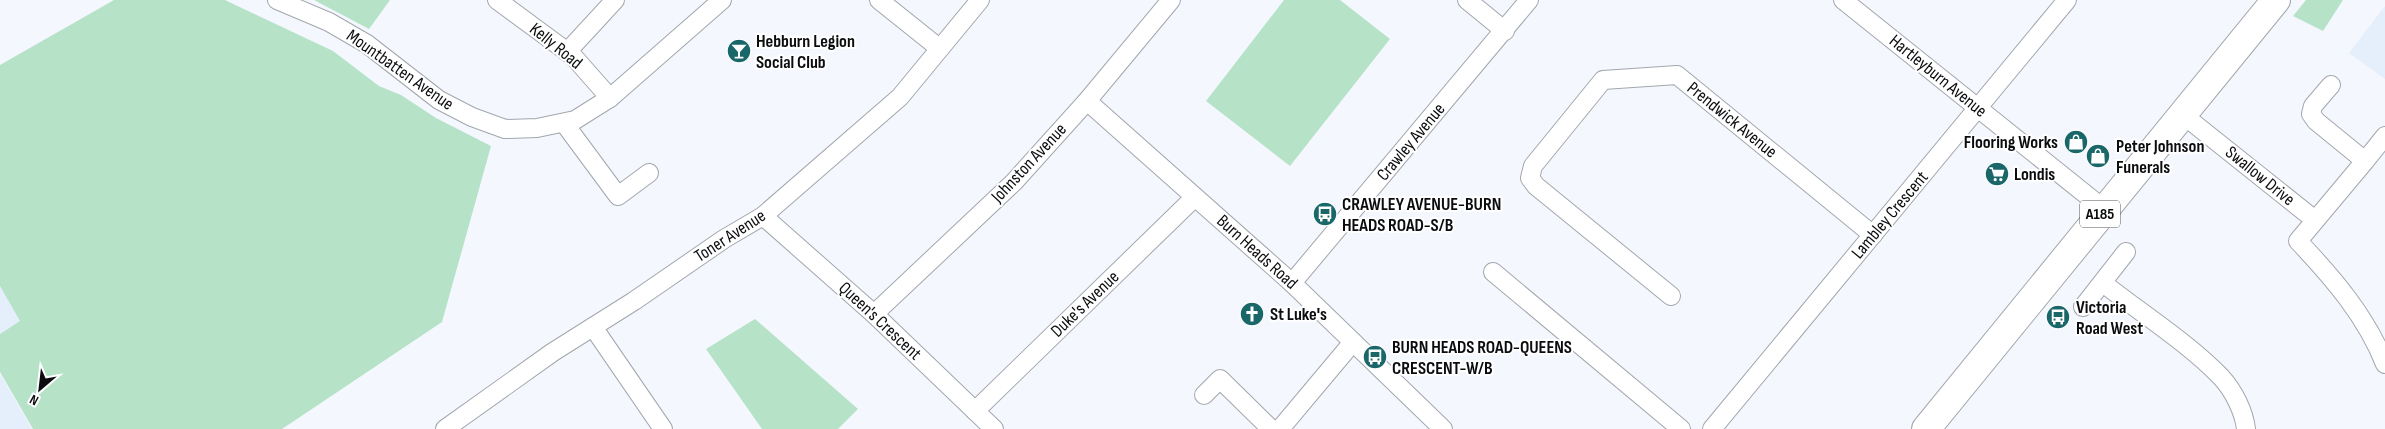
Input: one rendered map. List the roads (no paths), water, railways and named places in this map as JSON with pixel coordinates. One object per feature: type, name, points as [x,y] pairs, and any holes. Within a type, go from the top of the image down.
[{"type":"main road","name":"A185","points":[[1926,429],[2003,337],[2104,209],[2276,0]]},
{"type":"street","name":"Mountbatten Avenue","points":[[277,0],[329,22],[367,44],[439,100],[472,118],[505,129],[537,128],[575,120],[610,98],[722,0]]},
{"type":"street","name":"Kelly Road","points":[[497,0],[567,52],[610,98]]},
{"type":"street","points":[[567,52],[615,0]]},
{"type":"street","points":[[879,0],[939,48]]},
{"type":"street","name":"Toner Avenue","points":[[444,429],[553,352],[724,239],[763,216],[900,97],[980,0]]},
{"type":"street","name":"Johnston Avenue","points":[[874,314],[1014,182],[1087,101],[1171,0]]},
{"type":"street","points":[[1467,0],[1505,31]]},
{"type":"street","name":"Crawley Avenue","points":[[1292,282],[1505,31],[1529,0]]},
{"type":"street","name":"Hartleyburn Avenue","points":[[1843,0],[2104,209]]},
{"type":"street","name":"Lambley Crescent","points":[[1712,429],[2067,0]]},
{"type":"street","name":"Prendwick Avenue","points":[[1671,296],[1536,186],[1530,178],[1533,166],[1603,80],[1677,74],[1873,235]]},
{"type":"street","points":[[2331,85],[2313,106],[2311,114],[2316,121],[2365,161]]},
{"type":"street","name":"Burn Heads Road","points":[[1087,101],[1292,282],[1443,429]]},
{"type":"street","name":"Swallow Drive","points":[[2182,114],[2315,220]]},
{"type":"street","points":[[564,123],[618,196],[648,173]]},
{"type":"street","points":[[2385,136],[2298,241],[2339,286],[2360,315],[2385,364]]},
{"type":"street","name":"Duke's Avenue","points":[[975,410],[1196,197]]},
{"type":"street","name":"Queen's Crescent","points":[[763,216],[874,314],[994,429]]},
{"type":"street","points":[[2084,307],[2126,252]]},
{"type":"street","points":[[1493,272],[1681,429]]},
{"type":"street","points":[[2102,283],[2183,344],[2222,379],[2244,414],[2246,429]]},
{"type":"street","points":[[593,327],[663,429]]},
{"type":"street","points":[[1280,429],[1353,342]]},
{"type":"street","points":[[1204,395],[1220,379],[1271,429]]},
{"type":"place","name":"Hebburn Legion Social Club","points":[[739,51]]},
{"type":"place","name":"Flooring Works","points":[[2076,142]]},
{"type":"place","name":"Peter Johnson Funerals","points":[[2098,156]]},
{"type":"place","name":"Londis","points":[[1997,174]]},
{"type":"place","name":"CRAWLEY AVENUE-BURN HEADS ROAD-S/B","points":[[1325,214]]},
{"type":"place","name":"St Luke's","points":[[1252,314]]},
{"type":"place","name":"Victoria Road West","points":[[2058,317]]},
{"type":"place","name":"BURN HEADS ROAD-QUEENS CRESCENT-W/B","points":[[1375,357]]}]
